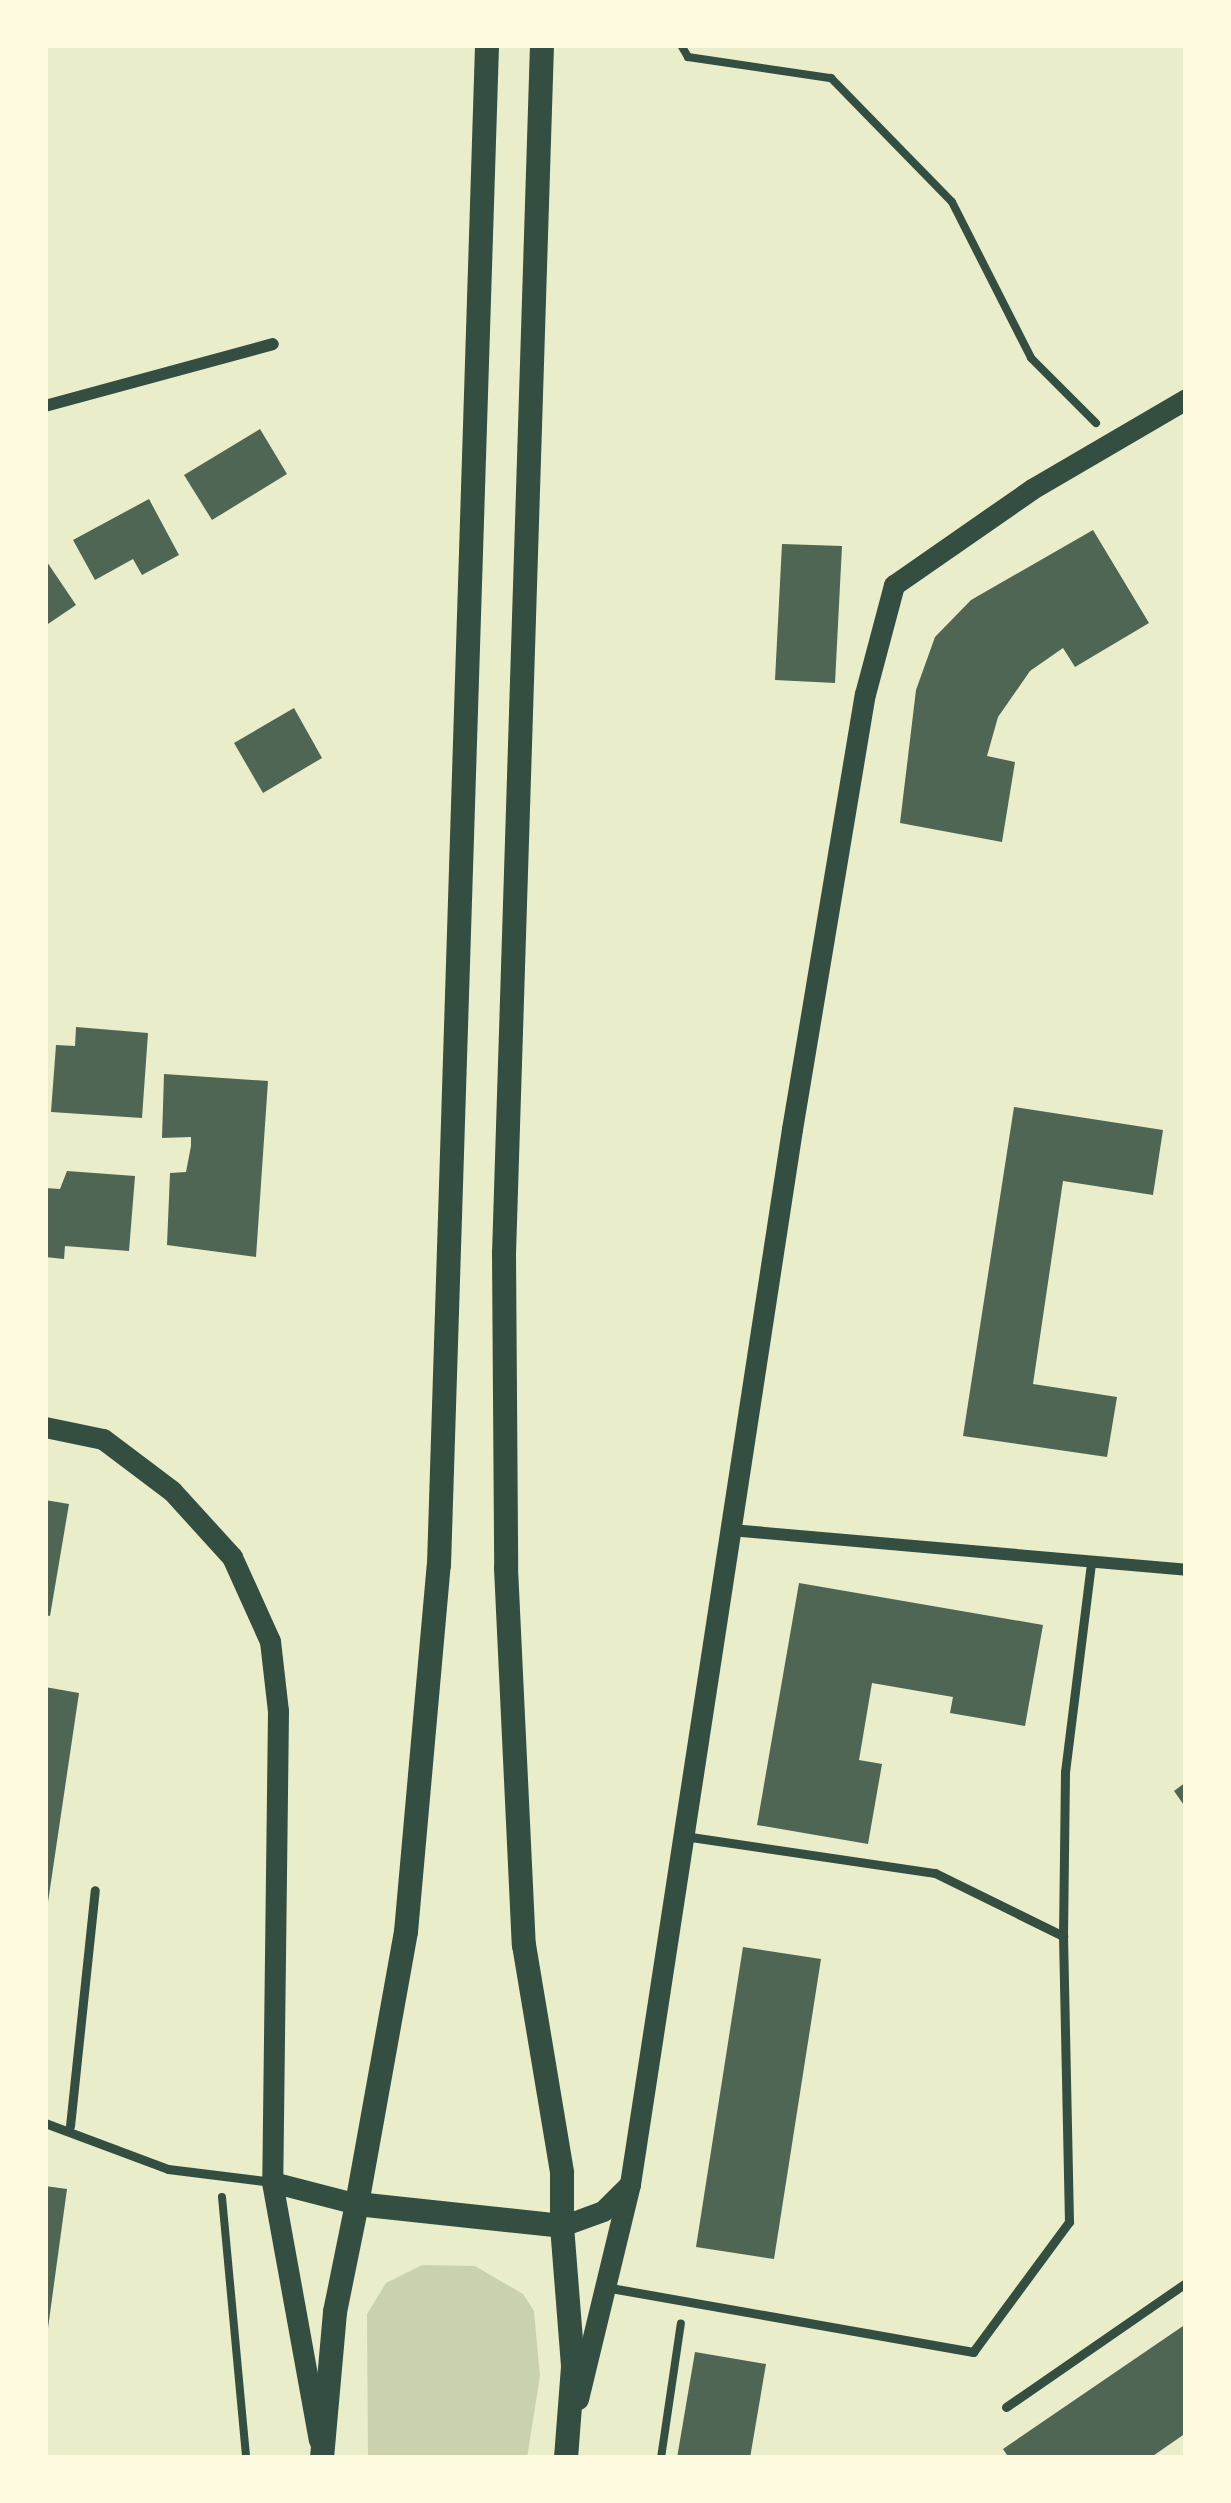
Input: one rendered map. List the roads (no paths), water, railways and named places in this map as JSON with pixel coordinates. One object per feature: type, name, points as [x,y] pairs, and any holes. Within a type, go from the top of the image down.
[{"type":"main road","points":[[322,2458],[331,2346],[406,1932],[439,1565],[487,45]]},
{"type":"main road","points":[[542,45],[504,1253],[506,1546],[524,1945],[562,2173],[570,2431],[566,2458]]},
{"type":"main road","points":[[357,2204],[562,2226]]},
{"type":"street","points":[[45,406],[273,344]]},
{"type":"street","points":[[570,2431],[630,2184],[865,694],[894,585],[1186,399]]},
{"type":"street","points":[[45,1427],[103,1439],[172,1491],[232,1557],[270,1641],[278,1711],[272,2182],[322,2458]]},
{"type":"street","points":[[731,1530],[1186,1570]]},
{"type":"street","points":[[272,2182],[357,2204]]},
{"type":"street","points":[[562,2226],[603,2211],[630,2184]]},
{"type":"lane","points":[[605,2287],[973,2352],[1069,2222],[1065,1772],[1091,1562]]},
{"type":"lane","points":[[684,1836],[935,1873],[1063,1936]]},
{"type":"lane","points":[[70,2126],[95,1890]]},
{"type":"lane","points":[[45,2123],[70,2126],[168,2169],[272,2182]]},
{"type":"lane","points":[[1006,2408],[1186,2283]]}]
